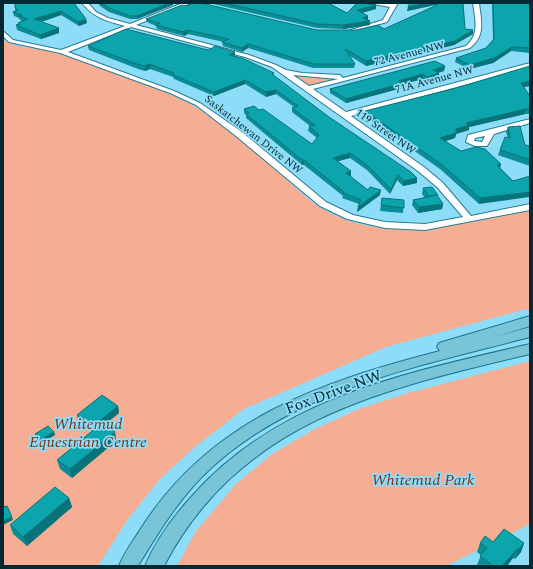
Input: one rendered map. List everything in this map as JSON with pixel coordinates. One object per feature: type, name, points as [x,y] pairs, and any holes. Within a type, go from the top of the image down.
[{"type":"main road","points":[[383,372],[397,360],[530,321]]},
{"type":"main road","name":"Fox Drive NW","points":[[128,566],[138,545],[185,481],[222,447],[251,427],[306,398],[383,372],[530,332]]},
{"type":"main road","name":"Fox Drive NW","points":[[154,566],[174,531],[211,484],[251,449],[279,431],[319,410],[356,396],[436,372],[530,349]]},
{"type":"street","name":"119 Street NW","points":[[85,3],[91,10],[100,16],[130,26],[247,56],[283,71],[310,76],[356,77]]},
{"type":"street","points":[[62,52],[188,3]]},
{"type":"street","points":[[345,32],[382,23],[389,16],[394,5],[370,3]]},
{"type":"street","name":"72 Avenue NW","points":[[308,89],[468,47],[475,43],[478,38],[476,3]]},
{"type":"street","name":"Saskatchewan Drive NW","points":[[3,34],[11,41],[62,52],[172,92],[198,104],[239,134],[323,204],[340,213],[373,223],[402,227],[434,226],[530,207]]},
{"type":"street","name":"71A Avenue NW","points":[[345,115],[530,65]]},
{"type":"street","name":"119 Street NW","points":[[283,71],[426,173],[440,185],[469,219]]},
{"type":"street","points":[[491,132],[530,121]]},
{"type":"green space","name":"Whitemud Equestrian Centre","points":[[3,40],[14,45],[47,50],[101,68],[150,86],[194,106],[232,131],[315,204],[346,220],[371,227],[398,229],[424,228],[477,221],[530,210],[530,312],[527,309],[386,347],[244,409],[196,446],[161,478],[128,519],[98,566],[3,566]]},
{"type":"green space","points":[[297,77],[330,78],[332,80],[310,86]]},
{"type":"green space","name":"Whitemud Park","points":[[530,361],[530,524],[446,566],[177,566],[196,531],[236,484],[272,454],[315,429],[359,409],[408,393]]},
{"type":"building","points":[[15,3],[74,3],[86,19],[78,22],[61,11],[34,19],[59,28],[40,35],[16,25],[28,19],[13,12],[18,10],[15,8]]},
{"type":"building","points":[[101,3],[169,3],[137,16],[130,16],[109,8]]},
{"type":"building","points":[[193,3],[201,3],[317,30],[356,30],[378,25],[384,29],[437,5],[437,3],[463,3],[465,29],[473,30],[455,41],[366,61],[345,49],[355,64],[314,64],[248,44],[242,48],[222,42],[229,39],[187,30],[183,32],[156,25],[160,23],[146,19],[182,5],[186,6]]},
{"type":"building","points":[[225,3],[328,3],[347,13],[357,3],[376,5],[357,10],[368,16],[363,18],[370,21],[343,25],[317,24]]},
{"type":"building","points":[[410,3],[428,3],[408,7]]},
{"type":"building","points":[[493,3],[530,3],[530,48],[512,47],[494,58],[470,65],[456,58],[486,48],[494,39]]},
{"type":"building","points":[[126,29],[204,49],[209,50],[215,46],[235,52],[229,55],[242,58],[274,73],[272,74],[329,117],[411,172],[417,178],[404,181],[398,175],[391,189],[367,165],[350,153],[333,158],[351,171],[346,173],[368,190],[370,187],[381,190],[358,207],[361,200],[343,193],[344,192],[246,114],[249,113],[244,109],[254,106],[259,110],[263,109],[312,144],[319,135],[309,126],[315,125],[292,108],[298,106],[276,90],[266,92],[245,80],[214,92],[173,75],[174,73],[149,64],[145,66],[137,64],[88,46]]},
{"type":"building","points":[[435,61],[445,66],[433,70],[439,73],[427,77],[423,74],[398,81],[403,83],[346,99],[330,89]]},
{"type":"building","points":[[530,66],[530,81],[521,83],[530,96],[530,109],[466,123],[469,125],[456,129],[456,133],[440,138],[461,151],[476,147],[485,149],[501,164],[497,165],[513,181],[530,176],[530,192],[480,198],[441,164],[365,111],[456,88]]},
{"type":"building","points":[[520,126],[525,145],[530,146],[530,160],[500,150],[505,137],[510,138],[508,127]]},
{"type":"building","points":[[432,187],[438,195],[429,196],[423,188]]},
{"type":"building","points":[[437,195],[443,204],[419,207],[413,200]]},
{"type":"building","points":[[382,198],[404,200],[404,208],[381,205]]},
{"type":"building","points":[[102,395],[118,406],[93,426],[77,415]]},
{"type":"building","points":[[102,423],[115,432],[70,469],[57,460]]},
{"type":"building","points":[[48,426],[54,432],[40,440],[35,434]]},
{"type":"building","points":[[55,487],[69,498],[23,537],[10,525]]},
{"type":"building","points":[[7,506],[12,517],[3,521],[3,507]]},
{"type":"building","points":[[504,529],[524,543],[502,566],[493,566],[480,556],[487,548],[480,543],[485,536],[493,542]]}]
